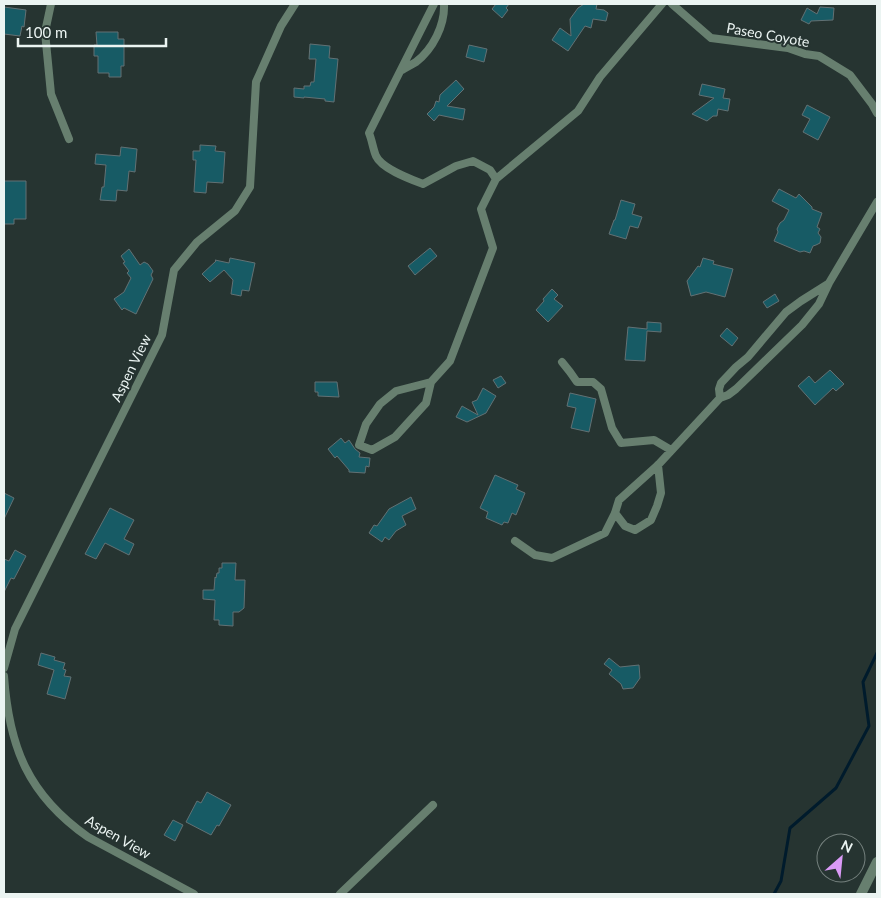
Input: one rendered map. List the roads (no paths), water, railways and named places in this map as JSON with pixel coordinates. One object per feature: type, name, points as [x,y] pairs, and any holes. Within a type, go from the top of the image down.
[{"type":"street","points":[[51,4],[45,32],[50,94],[69,139]]},
{"type":"street","name":"Aspen View","points":[[4,668],[15,629],[162,335],[174,270],[197,242],[235,211],[250,187],[256,82],[281,26],[295,4]]},
{"type":"street","points":[[434,4],[369,133],[376,157],[400,175],[423,184],[456,166],[473,161],[490,170],[496,179]]},
{"type":"street","points":[[401,71],[417,61],[432,42],[442,25],[444,4]]},
{"type":"street","points":[[431,382],[396,391],[380,404],[366,424],[359,445],[372,450],[395,437],[426,404],[431,382],[450,361],[493,248],[481,209],[496,179],[578,111],[600,77],[662,4]]},
{"type":"street","name":"Paseo Coyote","points":[[672,4],[711,38],[788,48],[805,54],[819,56],[850,75],[877,113]]},
{"type":"street","points":[[515,541],[535,555],[552,558],[605,533],[619,500],[658,465],[720,398],[736,389],[802,325],[819,304],[829,283],[877,202]]},
{"type":"street","points":[[720,398],[718,389],[721,383],[748,357],[786,312],[829,283]]},
{"type":"street","points":[[562,362],[577,382],[593,382],[601,389],[612,428],[621,444],[654,440],[671,450]]},
{"type":"street","points":[[615,513],[625,526],[635,530],[651,520],[661,493],[658,465]]},
{"type":"street","name":"Aspen View","points":[[4,676],[9,722],[18,752],[40,792],[56,810],[88,837],[194,894]]},
{"type":"street","points":[[340,894],[433,804]]},
{"type":"street","points":[[861,894],[877,862]]},
{"type":"waterway","points":[[774,894],[781,881],[790,828],[836,788],[869,726],[863,682],[877,653]]}]
